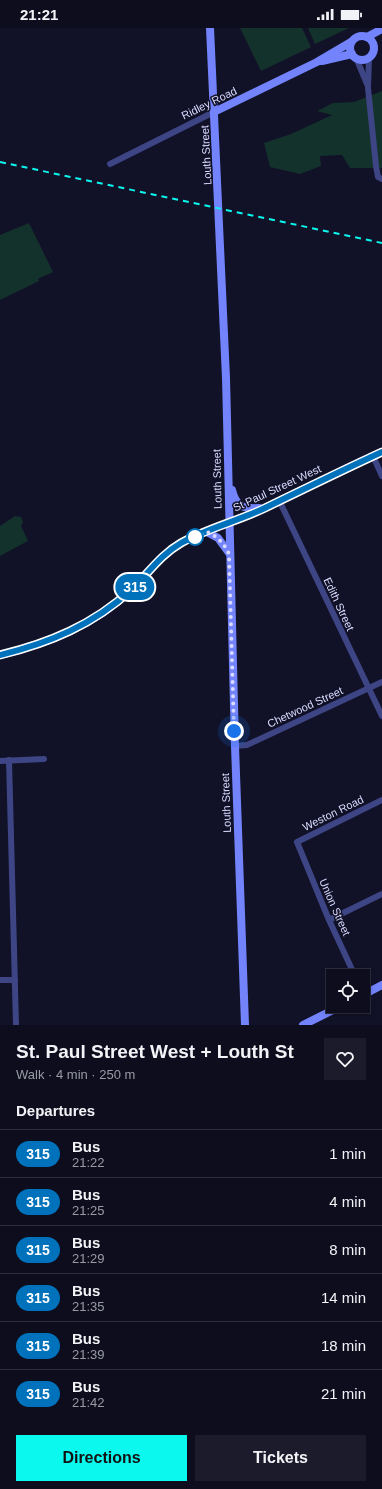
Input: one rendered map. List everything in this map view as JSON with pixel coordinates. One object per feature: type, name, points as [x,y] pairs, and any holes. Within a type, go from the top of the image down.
[{"type":"main road","name":"Louth Street","points":[[210,28],[224,315],[229,554],[245,1025]]},
{"type":"main road","points":[[367,37],[382,29]]},
{"type":"main road","points":[[375,48],[372,40],[367,37],[360,36],[351,42],[354,57],[369,59],[375,48],[382,41]]},
{"type":"main road","name":"Ridley Road","points":[[214,112],[317,62],[351,42]]},
{"type":"main road","name":"Ridley Road","points":[[317,62],[354,57]]},
{"type":"main road","name":"St Paul Street West","points":[[0,655],[51,640],[99,617],[132,590],[163,555],[182,543],[264,508],[382,452]]},
{"type":"main road","points":[[228,473],[234,500],[237,504],[249,509],[264,508]]},
{"type":"main road","points":[[207,532],[218,538],[229,554]]},
{"type":"main road","points":[[370,991],[382,985]]},
{"type":"main road","points":[[303,1025],[327,1013]]},
{"type":"street","points":[[354,57],[368,88]]},
{"type":"street","points":[[369,59],[368,88],[376,166],[378,178],[382,179]]},
{"type":"street","name":"Ridley Road","points":[[110,164],[214,112]]},
{"type":"street","points":[[372,456],[382,476]]},
{"type":"street","name":"Edith Street","points":[[279,500],[382,716]]},
{"type":"street","name":"Chetwood Street","points":[[235,746],[246,745],[382,682]]},
{"type":"street","points":[[0,761],[44,759]]},
{"type":"street","points":[[9,760],[16,1025]]},
{"type":"street","name":"Weston Road","points":[[298,846],[297,842],[382,800]]},
{"type":"street","name":"Union Street","points":[[298,846],[329,920],[352,969]]},
{"type":"street","points":[[329,920],[382,894]]},
{"type":"street","points":[[0,980],[15,980]]},
{"type":"green space","points":[[240,28],[302,28],[311,47],[261,71]]},
{"type":"green space","points":[[308,28],[349,28],[315,44]]},
{"type":"green space","points":[[382,91],[382,168],[350,168],[342,155],[320,156],[321,166],[300,174],[270,167],[264,143],[291,134],[332,115],[317,111],[333,103],[354,102]]},
{"type":"green space","points":[[29,223],[53,272],[38,279],[39,281],[0,300],[0,235]]},
{"type":"green space","points":[[15,516],[21,517],[23,522],[21,526],[28,541],[0,556],[0,526]]},
{"type":"railway","points":[[0,162],[382,243]]},
{"type":"bus line","name":"315","points":[[0,655],[51,640],[99,617],[132,590],[163,555],[182,543],[264,508],[382,452]]},
{"type":"route","points":[[195,537],[192,539],[207,532],[212,534],[224,544],[229,554],[234,731]]}]
